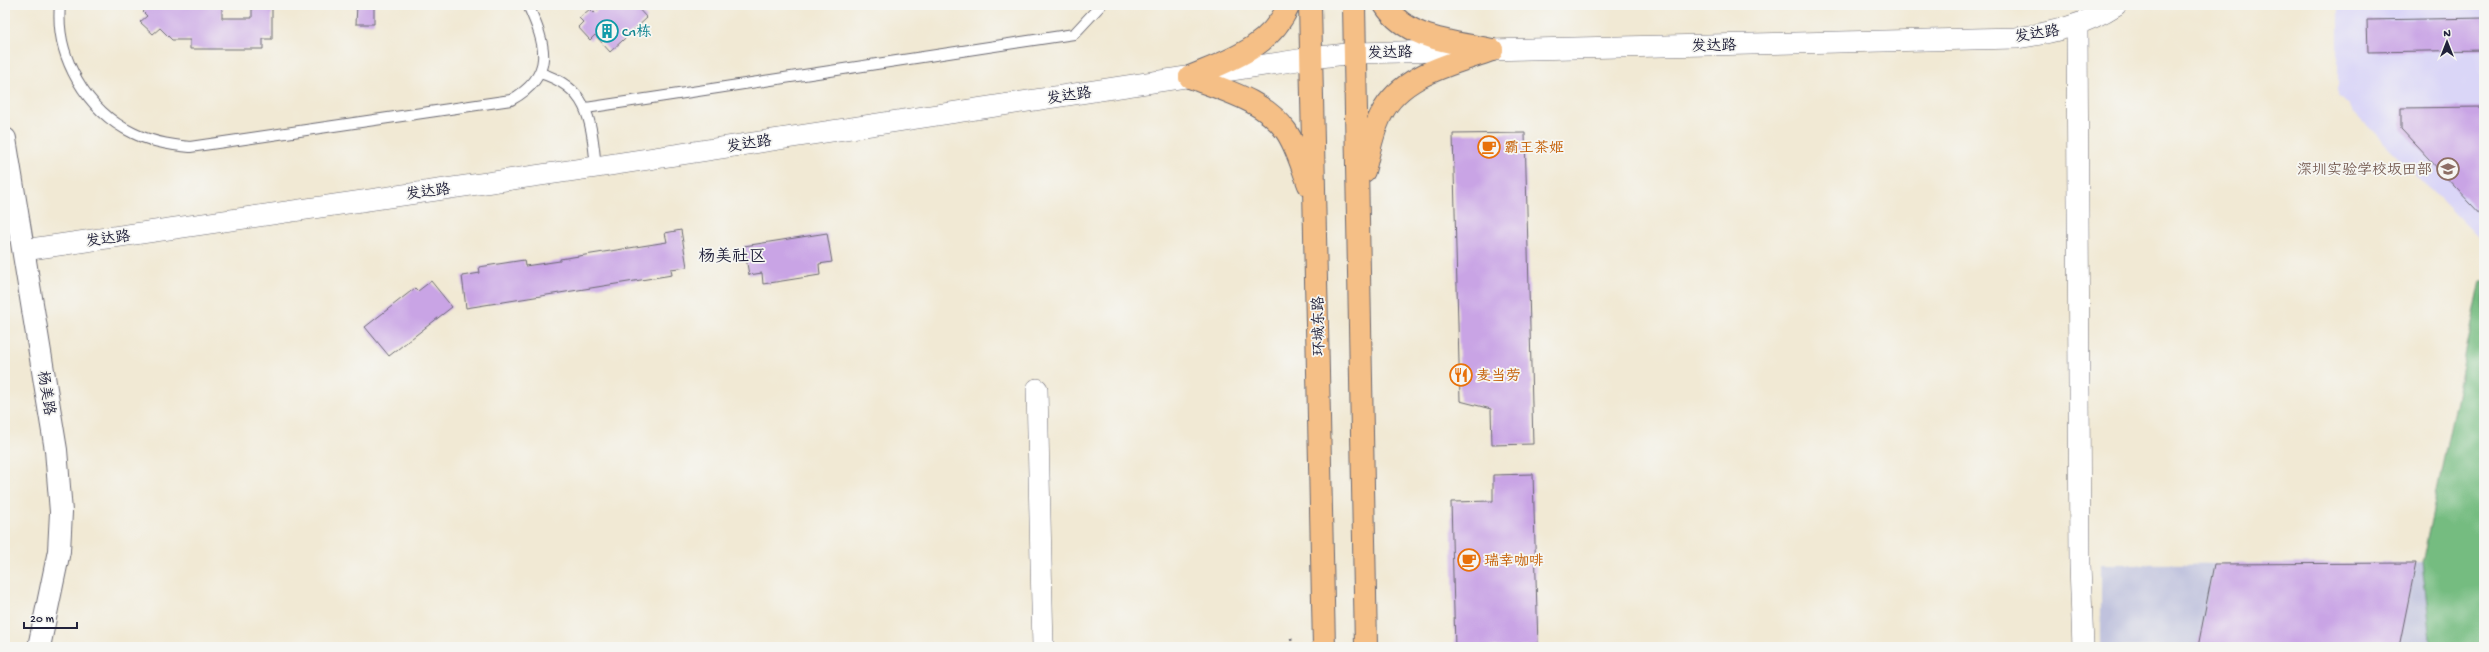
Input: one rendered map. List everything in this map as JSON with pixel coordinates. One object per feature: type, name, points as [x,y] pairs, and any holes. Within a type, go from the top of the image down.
[{"type":"main road","points":[[1190,77],[1252,50],[1272,33],[1290,5]]},
{"type":"main road","name":"环城东路","points":[[1310,5],[1324,647]]},
{"type":"main road","points":[[1354,5],[1366,647]]},
{"type":"main road","points":[[1385,5],[1395,18],[1417,32],[1492,50]]},
{"type":"main road","points":[[1358,193],[1376,126],[1385,109],[1397,94],[1418,78],[1492,50]]},
{"type":"main road","points":[[1190,77],[1253,103],[1276,119],[1293,143],[1315,199]]},
{"type":"street","name":"发达路","points":[[24,250],[596,167],[1312,58],[1355,53],[2016,38],[2048,34],[2077,26],[2116,5]]},
{"type":"street","points":[[2077,26],[2080,565],[2083,647]]},
{"type":"street","name":"杨美路","points":[[5,139],[56,450],[61,512],[59,551],[40,647]]},
{"type":"street","points":[[1037,389],[1044,647]]},
{"type":"lane","points":[[60,5],[63,44],[72,72],[88,97],[108,117],[133,133],[161,143],[190,148],[498,104],[511,100],[523,94],[533,84],[540,73],[544,60],[544,46],[541,33],[528,5]]},
{"type":"lane","points":[[586,108],[1074,34],[1102,5]]},
{"type":"lane","points":[[540,73],[561,81],[570,87],[586,108],[591,126],[596,167]]},
{"type":"path","points":[[1291,638],[1292,647]]},
{"type":"shaded area","name":"深圳实验学校坂田部","points":[[2338,5],[2484,5],[2484,243],[2338,96]]},
{"type":"shaded area","points":[[2422,563],[2432,647],[2101,647],[2101,564]]},
{"type":"green space","points":[[2481,280],[2484,281],[2484,647],[2432,647],[2422,563]]},
{"type":"building","points":[[150,5],[222,5],[222,18],[252,18],[252,8],[272,8],[272,39],[263,39],[263,49],[190,49],[190,40],[172,40],[160,28],[153,34],[140,22],[147,16],[143,12]]},
{"type":"building","points":[[357,5],[374,5],[374,24],[356,24]]},
{"type":"building","name":"C1栋","points":[[602,5],[635,5],[647,18],[610,52],[595,35],[590,40],[578,27],[583,22],[579,18],[590,9],[594,13]]},
{"type":"building","points":[[2484,18],[2484,50],[2368,52],[2367,20]]},
{"type":"building","points":[[2484,107],[2484,218],[2401,129],[2401,108]]},
{"type":"building","points":[[1525,133],[1533,444],[1492,445],[1491,409],[1460,401],[1453,134]]},
{"type":"building","points":[[681,230],[687,267],[671,269],[672,275],[466,308],[462,276],[480,273],[479,267],[524,260],[525,266],[667,242],[665,233]]},
{"type":"building","points":[[827,233],[832,262],[819,264],[820,275],[763,284],[762,273],[749,275],[744,246]]},
{"type":"building","points":[[431,281],[452,307],[389,356],[365,327],[415,288],[418,291]]},
{"type":"building","points":[[1533,474],[1538,647],[1455,647],[1451,502],[1493,501],[1493,475]]},
{"type":"building","points":[[2416,563],[2399,647],[2198,647],[2214,564]]},
{"type":"place","name":"C1栋","points":[[607,31]]},
{"type":"place","name":"霸王茶姬","points":[[1489,147]]},
{"type":"place","name":"深圳实验学校坂田部","points":[[2448,169]]},
{"type":"place","name":"麦当劳","points":[[1461,375]]},
{"type":"place","name":"瑞幸咖啡","points":[[1469,560]]},
{"type":"district","name":"杨美社区","points":[[732,255]]}]
